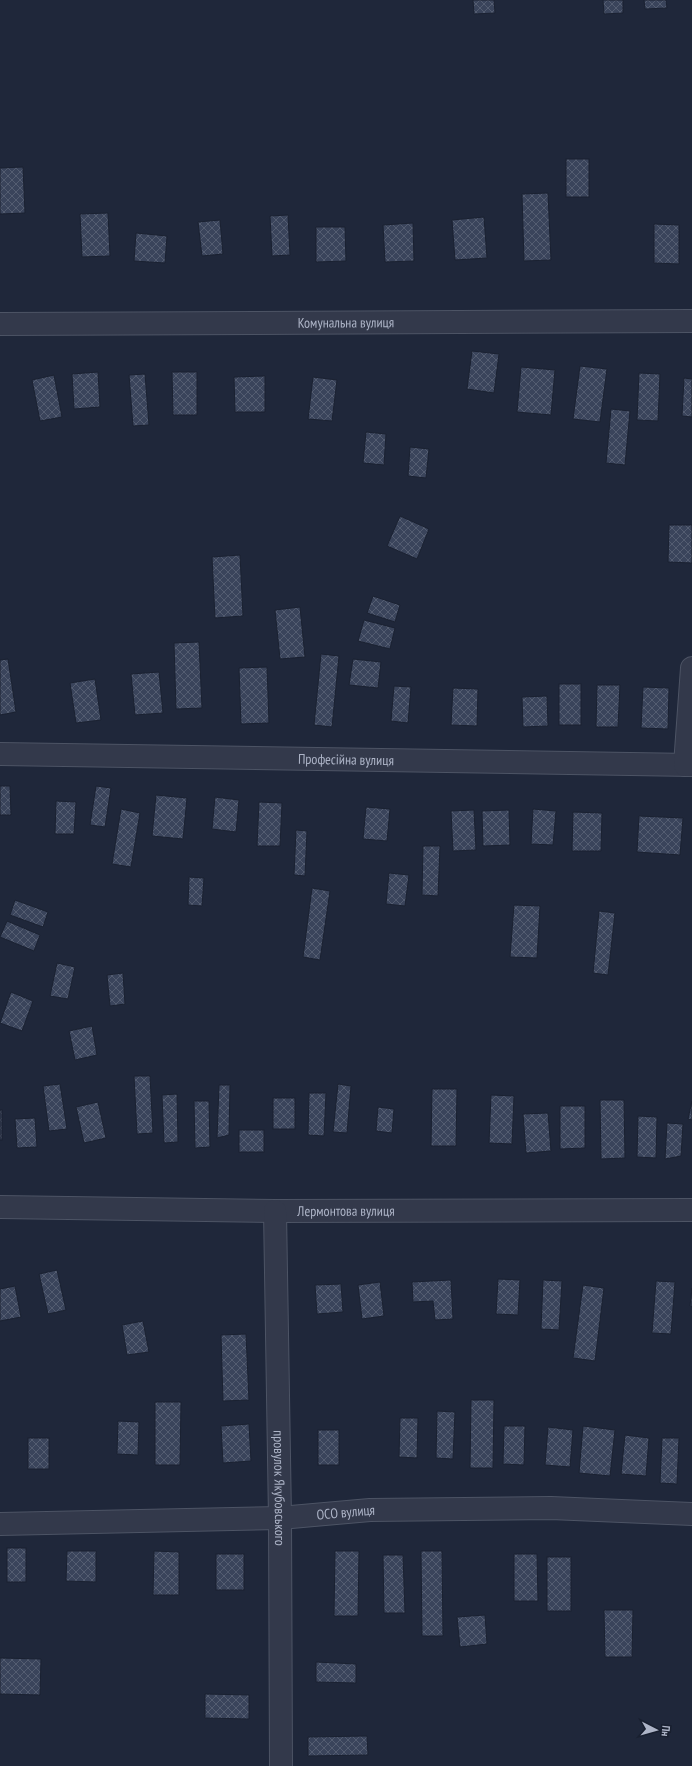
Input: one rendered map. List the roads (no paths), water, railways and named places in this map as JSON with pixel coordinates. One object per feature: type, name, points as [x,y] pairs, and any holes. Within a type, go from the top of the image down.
[{"type":"street","name":"Комунальна вулиця","points":[[0,324],[692,321]]},
{"type":"street","points":[[688,765],[692,668]]},
{"type":"street","name":"Професійна вулиця","points":[[0,754],[688,765]]},
{"type":"street","name":"Лермонтова вулиця","points":[[0,1207],[275,1211],[692,1210]]},
{"type":"street","name":"провулок Якубовського","points":[[275,1211],[282,1766]]},
{"type":"street","name":"ОСО вулиця","points":[[0,1524],[280,1518],[378,1510],[551,1508],[692,1514]]}]
